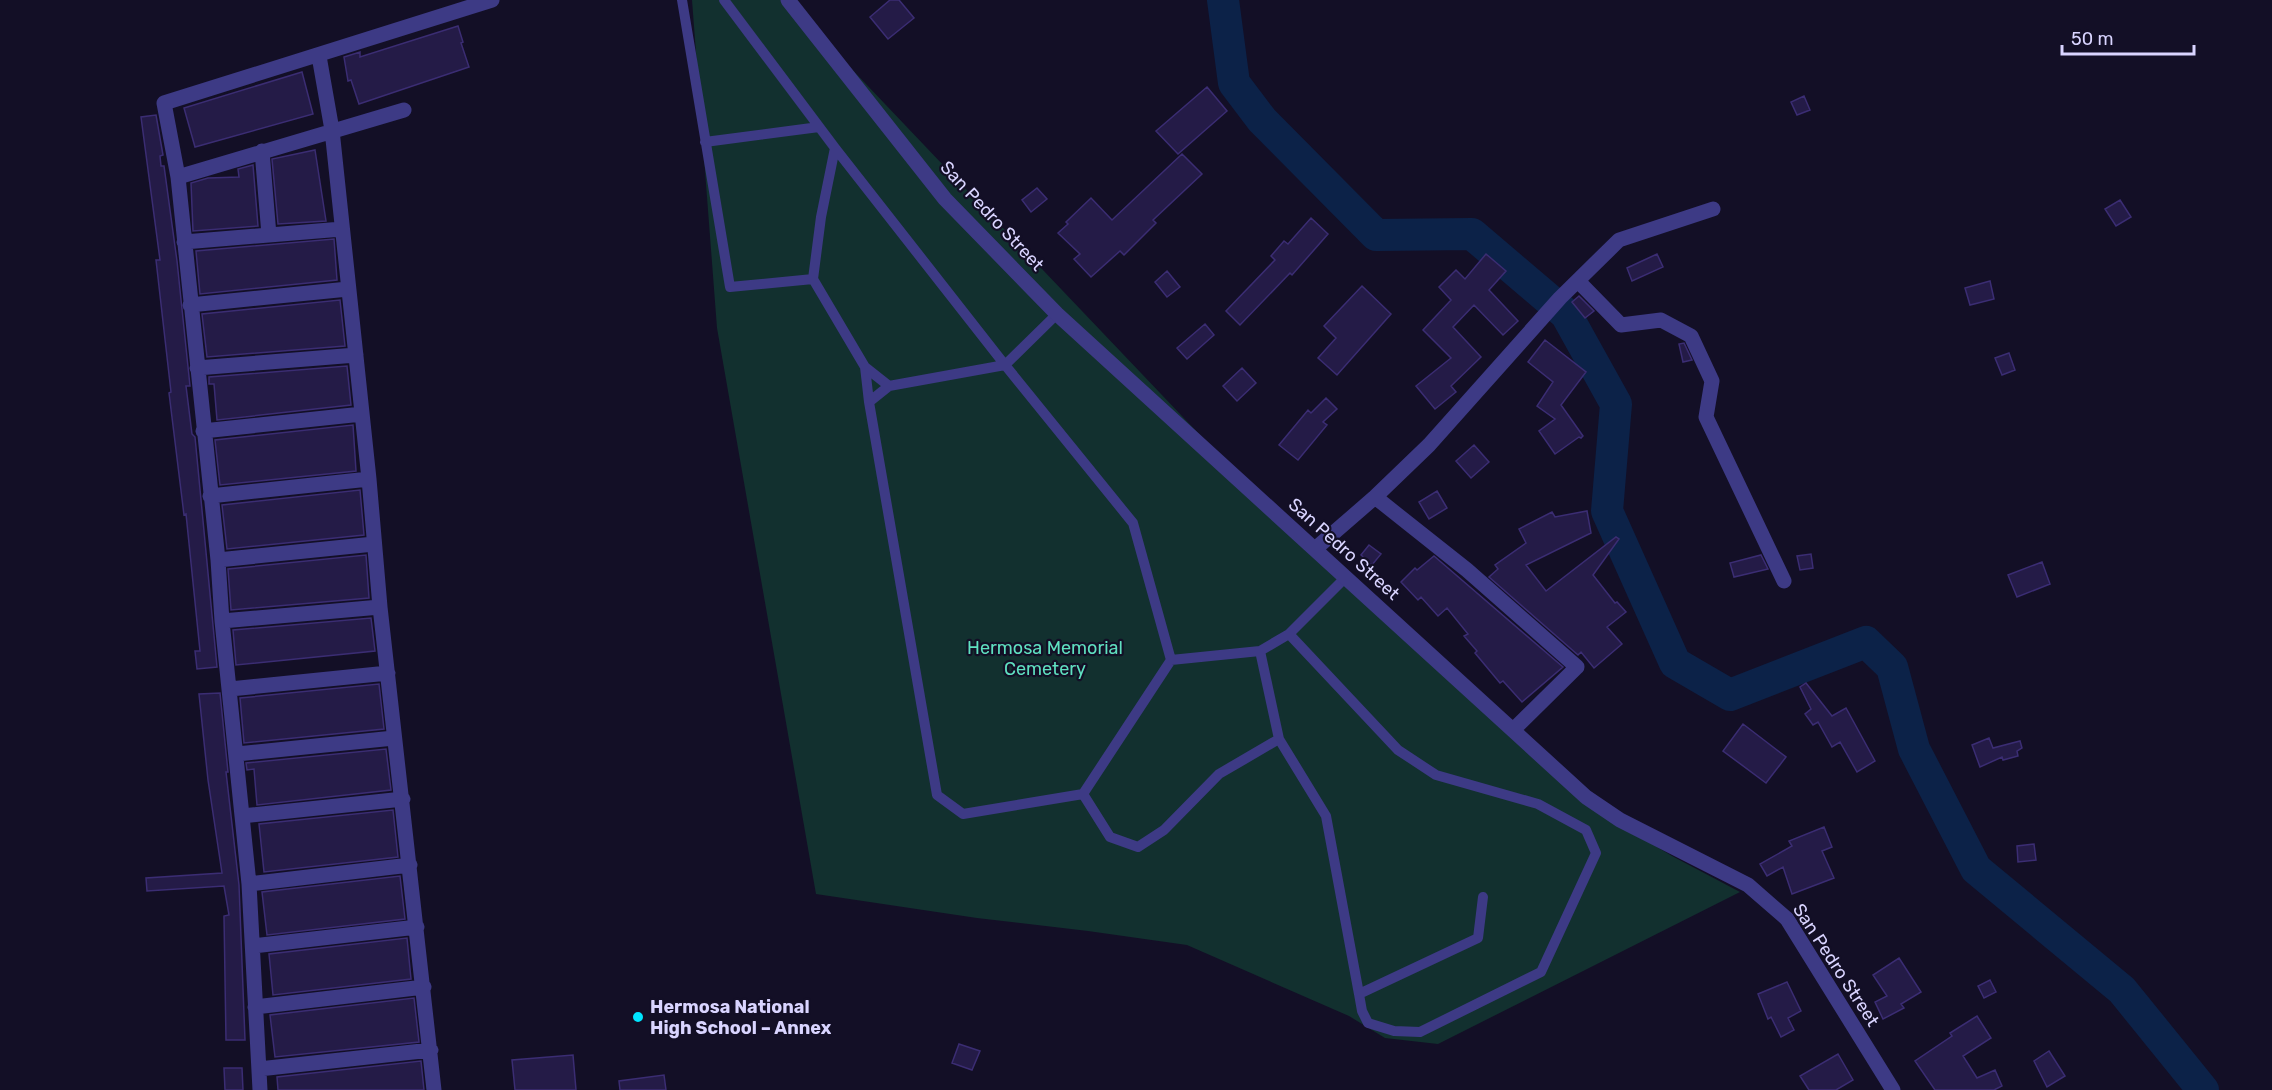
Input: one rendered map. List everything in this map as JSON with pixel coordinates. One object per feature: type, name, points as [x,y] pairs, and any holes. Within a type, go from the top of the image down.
[{"type":"street","points":[[260,1090],[249,884],[237,754],[178,177],[164,103],[492,0]]},
{"type":"street","name":"San Pedro Street","points":[[788,0],[945,199],[1057,314],[1512,730],[1595,802],[1620,820],[1748,885],[1787,919],[1893,1090]]},
{"type":"street","points":[[319,56],[332,130],[369,479],[380,607],[434,1090]]},
{"type":"street","points":[[178,177],[404,110]]},
{"type":"street","points":[[262,151],[268,235]]},
{"type":"street","points":[[1315,549],[1375,497],[1429,445],[1560,298],[1619,240],[1713,209]]},
{"type":"street","points":[[184,242],[342,229]]},
{"type":"street","points":[[1578,281],[1621,325],[1661,320],[1691,336],[1712,381],[1706,417],[1784,581]]},
{"type":"street","points":[[190,305],[348,289]]},
{"type":"street","points":[[197,368],[356,355]]},
{"type":"street","points":[[203,431],[362,414]]},
{"type":"street","points":[[210,496],[369,479]]},
{"type":"street","points":[[1375,497],[1467,570],[1577,667],[1512,730]]},
{"type":"street","points":[[218,560],[374,544]]},
{"type":"street","points":[[222,621],[380,607]]},
{"type":"street","points":[[230,689],[388,673]]},
{"type":"street","points":[[237,754],[394,738]]},
{"type":"street","points":[[242,816],[403,799]]},
{"type":"street","points":[[249,884],[410,865]]},
{"type":"street","points":[[253,946],[417,927]]},
{"type":"street","points":[[255,1007],[424,987]]},
{"type":"street","points":[[259,1069],[431,1050]]},
{"type":"lane","points":[[682,0],[730,287],[813,279]]},
{"type":"lane","points":[[724,0],[835,148],[1005,365],[1133,523],[1171,660],[1083,794],[963,814],[937,795],[869,402],[865,367]]},
{"type":"lane","points":[[705,142],[819,127]]},
{"type":"lane","points":[[835,148],[821,217],[813,279],[865,367],[889,386]]},
{"type":"lane","points":[[869,402],[889,386],[1005,365],[1057,314]]},
{"type":"lane","points":[[1171,660],[1260,651],[1289,634],[1346,577]]},
{"type":"lane","points":[[1260,651],[1279,739],[1326,816],[1362,1011],[1368,1023],[1394,1030],[1420,1032],[1541,972],[1596,853],[1586,830],[1538,804],[1436,775],[1398,750],[1289,634]]},
{"type":"lane","points":[[1083,794],[1110,837],[1138,847],[1164,830],[1219,774],[1279,739]]},
{"type":"lane","points":[[1359,994],[1478,938],[1483,897]]},
{"type":"green space","name":"Hermosa Memorial Cemetery","points":[[692,0],[786,0],[1299,539],[1587,805],[1672,856],[1740,892],[1438,1044],[1385,1038],[1349,1016],[1187,945],[977,918],[816,894],[717,328]]},
{"type":"building","points":[[890,0],[899,0],[914,18],[888,39],[870,17]]},
{"type":"building","points":[[458,26],[469,67],[359,104],[351,80],[348,81],[344,57],[360,52],[360,57]]},
{"type":"building","points":[[302,72],[313,114],[195,147],[184,108]]},
{"type":"building","points":[[1207,87],[1227,111],[1178,154],[1156,131]]},
{"type":"building","points":[[1804,96],[1810,110],[1797,115],[1791,102]]},
{"type":"building","points":[[156,115],[163,155],[160,156],[161,166],[164,166],[177,261],[190,386],[186,386],[192,434],[195,437],[217,667],[197,669],[195,651],[200,651],[186,514],[184,515],[169,393],[171,392],[156,260],[160,260],[141,117]]},
{"type":"building","points":[[315,150],[326,221],[278,224],[272,159]]},
{"type":"building","points":[[1182,154],[1202,174],[1153,220],[1156,223],[1124,255],[1120,251],[1091,277],[1074,259],[1080,254],[1058,233],[1068,224],[1066,222],[1091,198],[1112,220]]},
{"type":"building","points":[[253,165],[258,226],[193,231],[191,183],[208,178],[239,177],[238,169]]},
{"type":"building","points":[[1037,188],[1047,199],[1031,212],[1022,200]]},
{"type":"building","points":[[2120,200],[2131,217],[2116,226],[2105,209]]},
{"type":"building","points":[[1311,218],[1328,234],[1292,275],[1290,273],[1240,325],[1226,311],[1275,260],[1271,256],[1284,241],[1288,244]]},
{"type":"building","points":[[334,239],[337,280],[200,294],[196,251]]},
{"type":"building","points":[[1486,254],[1506,271],[1489,290],[1518,321],[1503,335],[1474,305],[1453,327],[1481,357],[1451,386],[1456,392],[1435,409],[1416,386],[1451,358],[1423,330],[1451,300],[1439,287],[1456,270],[1465,279]]},
{"type":"building","points":[[1657,254],[1663,267],[1632,281],[1627,268]]},
{"type":"building","points":[[1167,271],[1180,287],[1167,297],[1155,282]]},
{"type":"building","points":[[1990,281],[1994,299],[1970,305],[1965,288]]},
{"type":"building","points":[[1362,286],[1391,314],[1337,375],[1318,358],[1336,338],[1324,326]]},
{"type":"building","points":[[1579,296],[1594,311],[1585,318],[1572,302]]},
{"type":"building","points":[[340,300],[345,346],[207,357],[202,314]]},
{"type":"building","points":[[1205,324],[1214,335],[1187,359],[1177,348]]},
{"type":"building","points":[[1545,340],[1586,372],[1561,405],[1583,436],[1555,454],[1539,431],[1555,419],[1537,406],[1553,382],[1528,362]]},
{"type":"building","points":[[1684,343],[1692,360],[1683,362],[1679,344]]},
{"type":"building","points":[[2009,353],[2015,370],[2002,375],[1995,358]]},
{"type":"building","points":[[347,366],[351,405],[217,420],[214,384],[209,384],[209,377]]},
{"type":"building","points":[[1242,368],[1256,383],[1237,401],[1223,386]]},
{"type":"building","points":[[1326,398],[1337,409],[1323,422],[1327,425],[1298,460],[1279,445],[1308,410],[1311,413]]},
{"type":"building","points":[[353,425],[356,471],[220,485],[215,440]]},
{"type":"building","points":[[1474,445],[1489,462],[1471,478],[1456,461]]},
{"type":"building","points":[[360,490],[364,535],[227,549],[222,505]]},
{"type":"building","points":[[1437,491],[1447,508],[1429,519],[1419,502]]},
{"type":"building","points":[[1587,511],[1591,533],[1526,565],[1546,591],[1616,537],[1619,539],[1593,575],[1615,603],[1617,602],[1626,612],[1607,627],[1622,644],[1594,668],[1581,652],[1578,655],[1489,577],[1498,569],[1495,565],[1526,543],[1519,529],[1552,512],[1555,517]]},
{"type":"building","points":[[1369,545],[1381,554],[1372,565],[1361,555]]},
{"type":"building","points":[[1811,554],[1813,568],[1800,570],[1797,556]]},
{"type":"building","points":[[366,555],[369,598],[231,610],[228,569]]},
{"type":"building","points":[[1761,555],[1768,569],[1734,577],[1730,563]]},
{"type":"building","points":[[1434,556],[1563,667],[1522,702],[1503,681],[1500,683],[1475,653],[1477,651],[1464,636],[1468,634],[1447,608],[1438,616],[1421,597],[1418,600],[1401,582],[1415,568],[1417,570]]},
{"type":"building","points":[[2042,562],[2050,584],[2017,597],[2008,575]]},
{"type":"building","points":[[371,618],[375,651],[236,665],[233,630]]},
{"type":"building","points":[[1806,683],[1832,716],[1846,708],[1875,761],[1857,772],[1840,742],[1832,747],[1818,722],[1813,725],[1805,714],[1811,709],[1800,687]]},
{"type":"building","points":[[379,684],[384,729],[244,743],[240,698]]},
{"type":"building","points":[[220,693],[228,772],[226,772],[239,885],[245,1040],[226,1040],[224,916],[229,915],[224,886],[147,891],[146,878],[222,873],[208,780],[199,694]]},
{"type":"building","points":[[1743,724],[1786,757],[1766,783],[1723,751]]},
{"type":"building","points":[[1989,738],[1993,748],[2020,741],[2022,748],[2017,751],[2018,756],[2003,760],[2002,757],[1980,767],[1972,745]]},
{"type":"building","points":[[386,749],[391,790],[257,805],[254,769],[247,770],[246,763]]},
{"type":"building","points":[[393,810],[398,857],[264,872],[259,824]]},
{"type":"building","points":[[1824,827],[1832,847],[1822,851],[1834,878],[1792,894],[1783,867],[1767,876],[1760,864],[1792,846],[1789,841]]},
{"type":"building","points":[[2034,844],[2036,860],[2018,862],[2017,846]]},
{"type":"building","points":[[400,876],[405,919],[267,935],[262,892]]},
{"type":"building","points":[[407,938],[411,979],[273,995],[269,954]]},
{"type":"building","points":[[1899,958],[1921,992],[1901,1004],[1904,1008],[1883,1019],[1875,1002],[1887,996],[1873,975]]},
{"type":"building","points":[[1990,980],[1996,992],[1984,998],[1978,986]]},
{"type":"building","points":[[1787,982],[1801,1011],[1788,1018],[1794,1030],[1781,1037],[1771,1017],[1768,1019],[1758,994]]},
{"type":"building","points":[[414,998],[419,1042],[275,1057],[270,1015]]},
{"type":"building","points":[[1977,1016],[1991,1038],[1963,1056],[1977,1078],[1995,1070],[2002,1086],[1994,1090],[1935,1090],[1915,1061],[1952,1036],[1950,1033]]},
{"type":"building","points":[[959,1044],[980,1051],[972,1070],[952,1063]]},
{"type":"building","points":[[2049,1051],[2065,1076],[2047,1087],[2034,1061]]},
{"type":"building","points":[[1838,1054],[1853,1080],[1836,1090],[1809,1090],[1800,1076]]},
{"type":"building","points":[[573,1055],[576,1090],[515,1090],[512,1060]]},
{"type":"building","points":[[421,1061],[424,1090],[278,1090],[277,1077]]},
{"type":"building","points":[[224,1068],[242,1068],[243,1090],[225,1090]]},
{"type":"building","points":[[664,1075],[666,1090],[620,1090],[619,1081]]},
{"type":"waterway","points":[[1223,0],[1234,83],[1262,120],[1376,235],[1472,234],[1566,314],[1616,404],[1607,511],[1675,663],[1730,695],[1866,642],[1892,667],[1914,749],[1976,869],[2122,990],[2203,1090]]},
{"type":"place","name":"Hermosa National High School – Annex","points":[[638,1017]]}]
